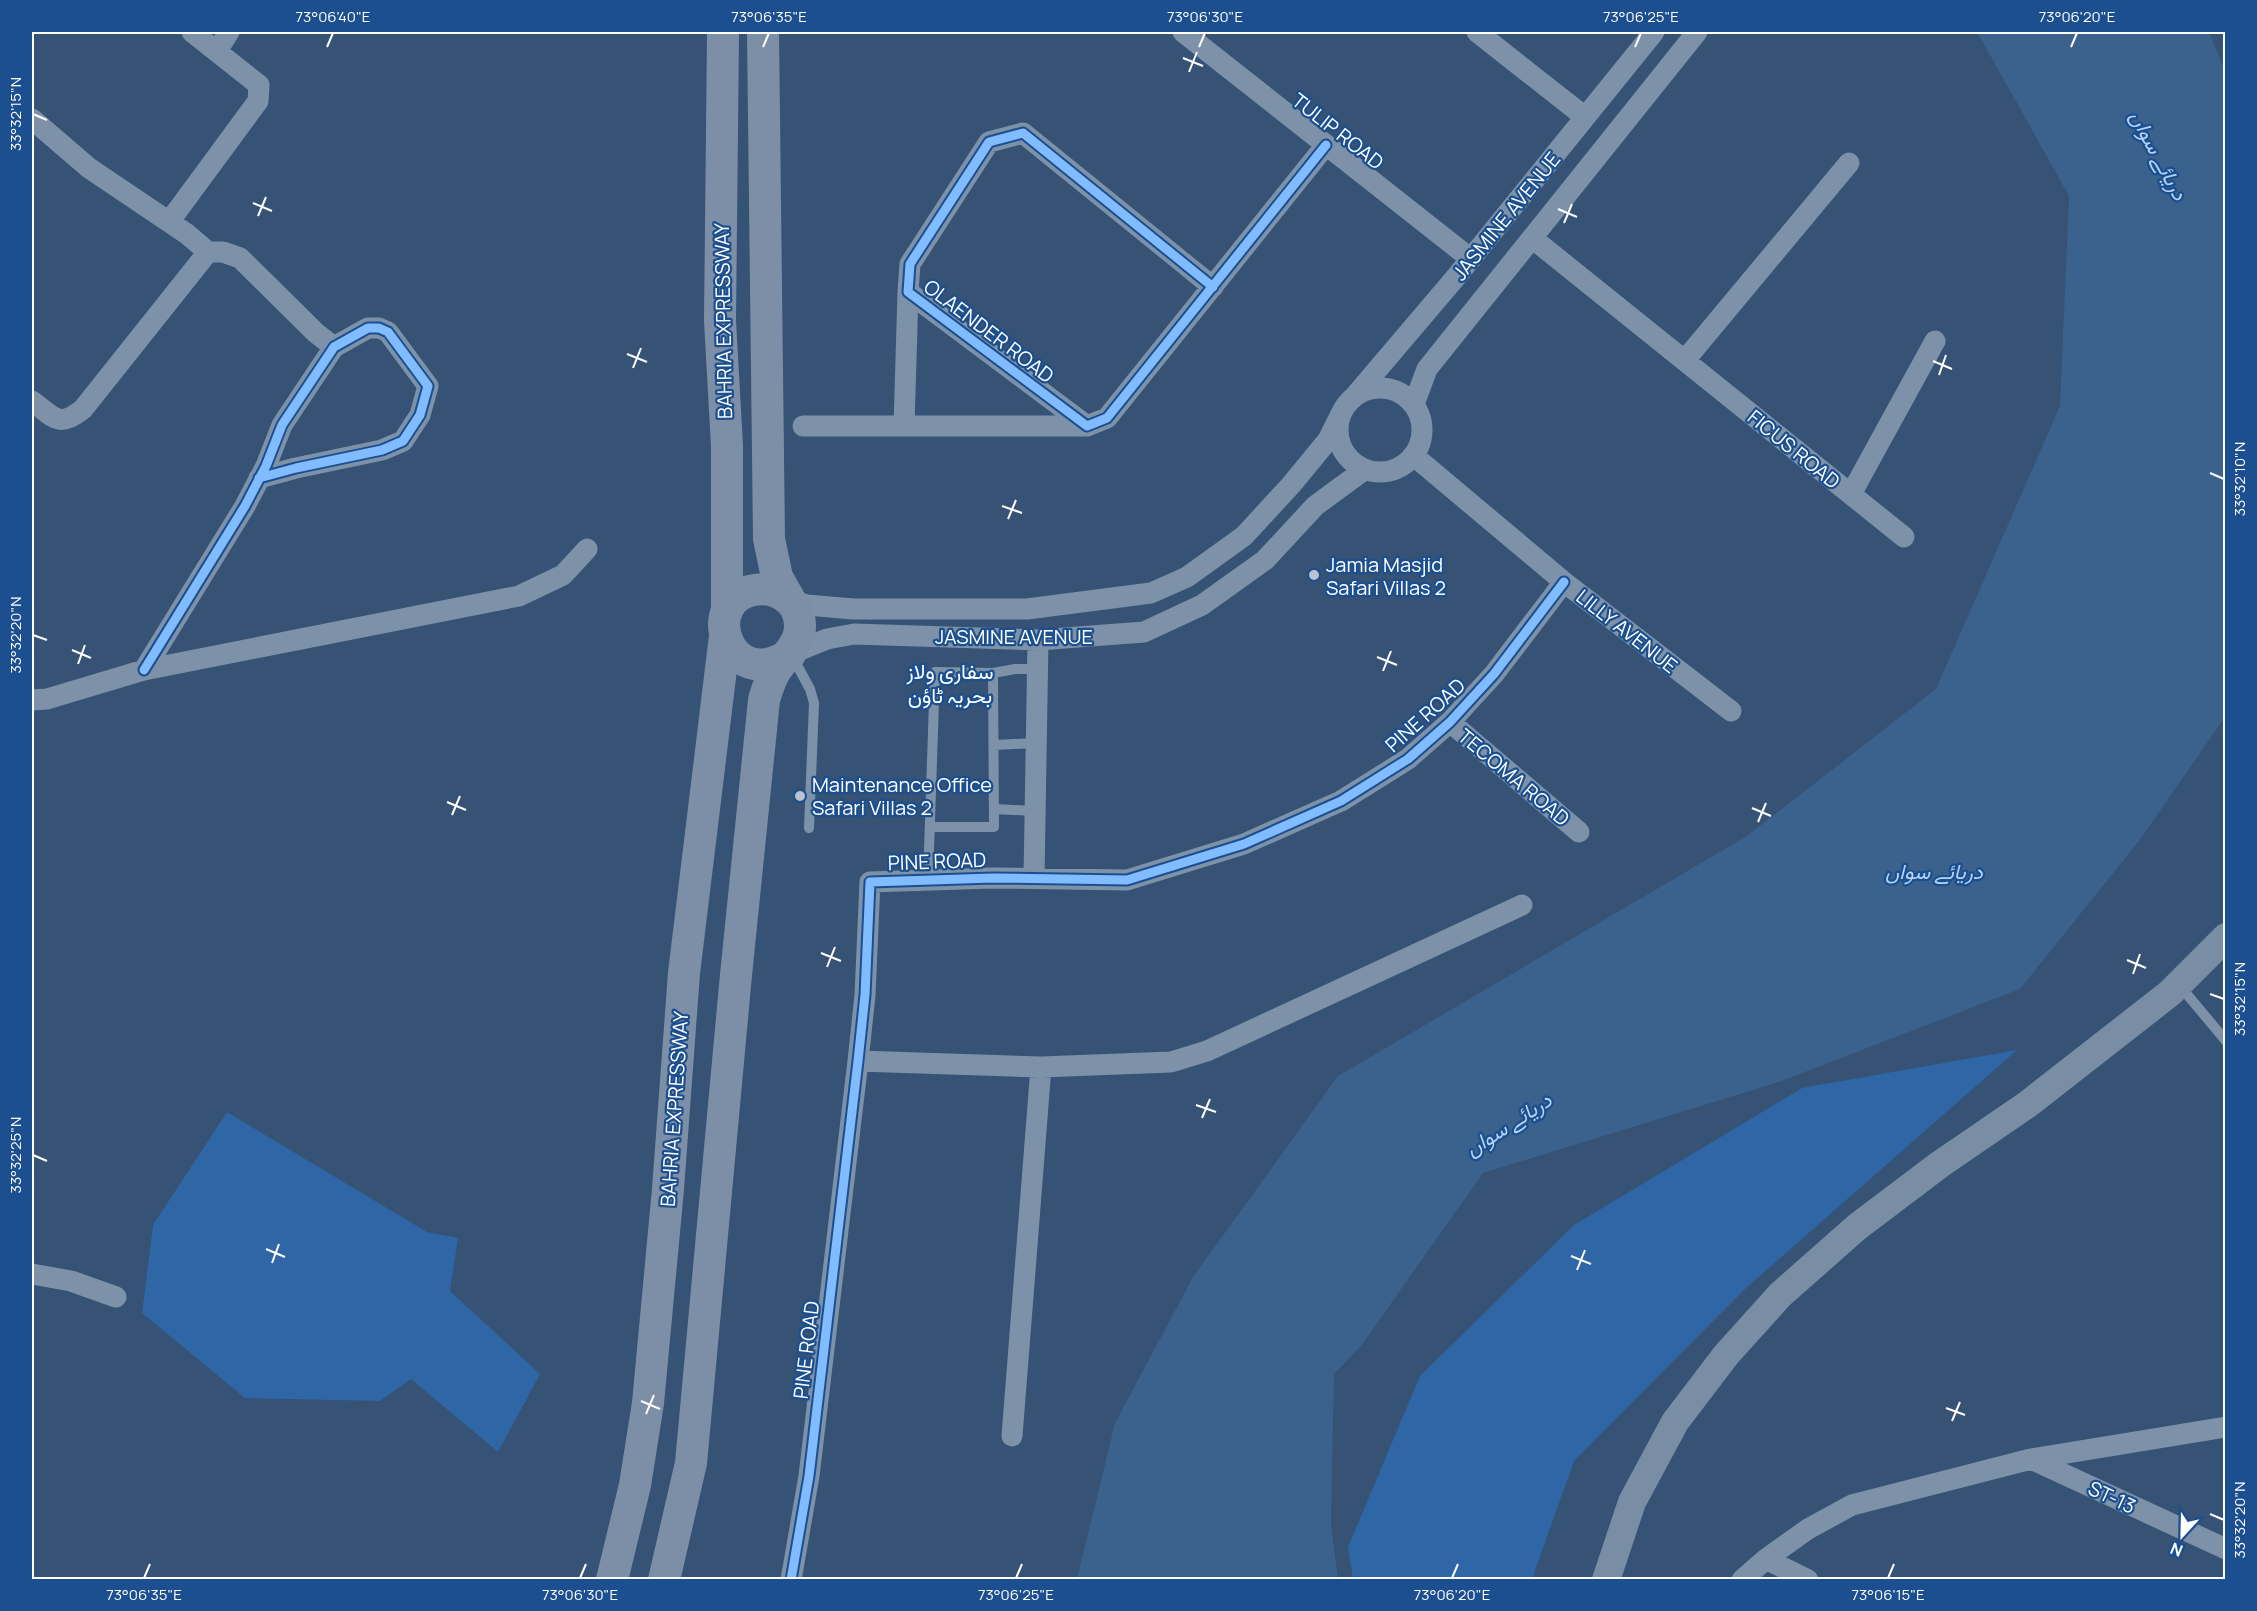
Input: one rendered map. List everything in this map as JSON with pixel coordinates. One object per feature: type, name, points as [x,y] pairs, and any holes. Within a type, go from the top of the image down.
[{"type":"main road","name":"BAHRIA EXPRESSWAY","points":[[612,1580],[635,1485],[648,1403],[668,1189],[684,973],[726,624],[727,446],[720,321],[723,32]]},
{"type":"main road","points":[[664,1580],[691,1463],[764,700],[771,679],[790,654],[800,632],[800,620],[777,577],[769,539],[763,32]]},
{"type":"main road","points":[[790,600],[777,591],[762,588],[748,591],[735,599],[726,624],[729,647],[737,656],[758,665],[770,664],[790,654]]},
{"type":"main road","points":[[1606,1580],[1632,1502],[1675,1422],[1726,1355],[1780,1295],[1857,1227],[1939,1165],[2028,1104],[2179,985],[2226,937]]},
{"type":"street","points":[[170,222],[258,101],[259,85],[192,32]]},
{"type":"street","points":[[217,51],[229,32]]},
{"type":"street","name":"TULIP ROAD","points":[[1183,32],[1471,259]]},
{"type":"street","points":[[1477,32],[1585,117]]},
{"type":"street","name":"JASMINE AVENUE","points":[[1354,397],[1471,259],[1654,32]]},
{"type":"street","name":"JASMINE AVENUE","points":[[1414,404],[1427,369],[1697,32]]},
{"type":"street","points":[[32,119],[89,168],[170,222],[208,252],[223,252],[240,258],[316,333],[334,347]]},
{"type":"street","name":"OLAENDER ROAD","points":[[1086,426],[908,292],[910,264],[989,142],[1023,133],[1213,287]]},
{"type":"street","points":[[803,426],[1086,426],[1107,418],[1326,145]]},
{"type":"street","points":[[1685,360],[1849,163]]},
{"type":"street","name":"FICUS ROAD","points":[[1532,238],[1904,537]]},
{"type":"street","points":[[32,401],[58,420],[70,419],[82,409],[208,252]]},
{"type":"street","points":[[904,426],[908,292]]},
{"type":"street","points":[[144,670],[245,506],[282,425],[334,347],[368,328],[379,328],[388,332],[428,386],[420,415],[403,441],[382,450],[259,478]]},
{"type":"street","points":[[1851,494],[1935,341]]},
{"type":"street","points":[[1374,388],[1396,391],[1414,404],[1422,424],[1420,446],[1406,464],[1386,472],[1364,470],[1347,456],[1338,436],[1341,414],[1354,397],[1374,388]]},
{"type":"street","name":"JASMINE AVENUE","points":[[790,600],[813,606],[853,609],[1027,609],[1151,593],[1187,577],[1244,536],[1291,486],[1328,440],[1341,414]]},
{"type":"street","name":"LILLY AVENUE","points":[[1414,456],[1564,582],[1731,711]]},
{"type":"street","name":"JASMINE AVENUE","points":[[790,654],[827,639],[854,634],[1038,640],[1144,632],[1202,605],[1265,561],[1316,506],[1364,470]]},
{"type":"street","points":[[32,700],[47,699],[144,670],[519,596],[563,575],[587,549]]},
{"type":"street","name":"PINE ROAD","points":[[791,1580],[809,1476],[858,1061],[870,882],[1034,878],[1127,880],[1244,844],[1341,801],[1408,759],[1450,722],[1494,674],[1564,582]]},
{"type":"street","points":[[1034,878],[1038,640]]},
{"type":"street","name":"TECOMA ROAD","points":[[1450,722],[1579,832]]},
{"type":"street","points":[[858,1061],[1041,1067],[1172,1062],[1207,1051],[1522,905]]},
{"type":"street","points":[[1012,1436],[1041,1067]]},
{"type":"street","points":[[32,1274],[71,1281],[116,1297]]},
{"type":"street","points":[[1742,1580],[1766,1559],[1808,1529],[1852,1505],[2031,1459],[2226,1427]]},
{"type":"street","name":"ST-13","points":[[2031,1459],[2226,1549]]},
{"type":"street","points":[[1766,1559],[1808,1580]]},
{"type":"lane","points":[[790,654],[810,689],[814,703],[808,828]]},
{"type":"lane","points":[[928,880],[935,672],[993,673],[1015,669],[1037,669]]},
{"type":"lane","points":[[930,827],[994,827],[993,673]]},
{"type":"lane","points":[[994,745],[1036,744]]},
{"type":"lane","points":[[994,809],[1035,811]]},
{"type":"lane","points":[[2179,985],[2226,1041]]},
{"type":"shaded area","points":[[2017,1050],[1746,1288],[1574,1461],[1532,1579],[1353,1579],[1348,1547],[1420,1376],[1574,1225],[1802,1088]]},
{"type":"shaded area","points":[[227,1112],[427,1232],[458,1238],[450,1291],[540,1374],[498,1452],[411,1379],[380,1401],[245,1398],[142,1313],[153,1225]]},
{"type":"water","name":"دریائے سواں","points":[[1977,32],[2209,32],[2225,71],[2225,717],[2139,841],[2020,989],[1779,1082],[1483,1173],[1361,1346],[1334,1374],[1331,1525],[1338,1579],[1077,1579],[1115,1423],[1193,1277],[1338,1076],[1747,836],[1936,689],[2060,406],[2069,196]]},
{"type":"cycle path","points":[[1213,287],[1023,133],[989,142],[910,264],[908,292],[1087,426],[1107,418],[1326,145]]},
{"type":"cycle path","points":[[144,670],[245,506],[266,466],[282,425],[334,347],[368,328],[379,328],[388,332],[428,386],[420,415],[403,441],[382,450],[296,468],[259,478]]},
{"type":"cycle path","points":[[791,1580],[809,1476],[858,1061],[865,995],[870,882],[993,878],[1127,880],[1244,844],[1341,801],[1408,759],[1450,722],[1494,674],[1564,582]]},
{"type":"place","name":"Jamia Masjid Safari Villas 2","points":[[1314,575]]},
{"type":"place","name":"Maintenance Office Safari Villas 2","points":[[800,796]]},
{"type":"district","name":"سفاری ولاز بحریہ ٹاؤن","points":[[950,683]]}]
